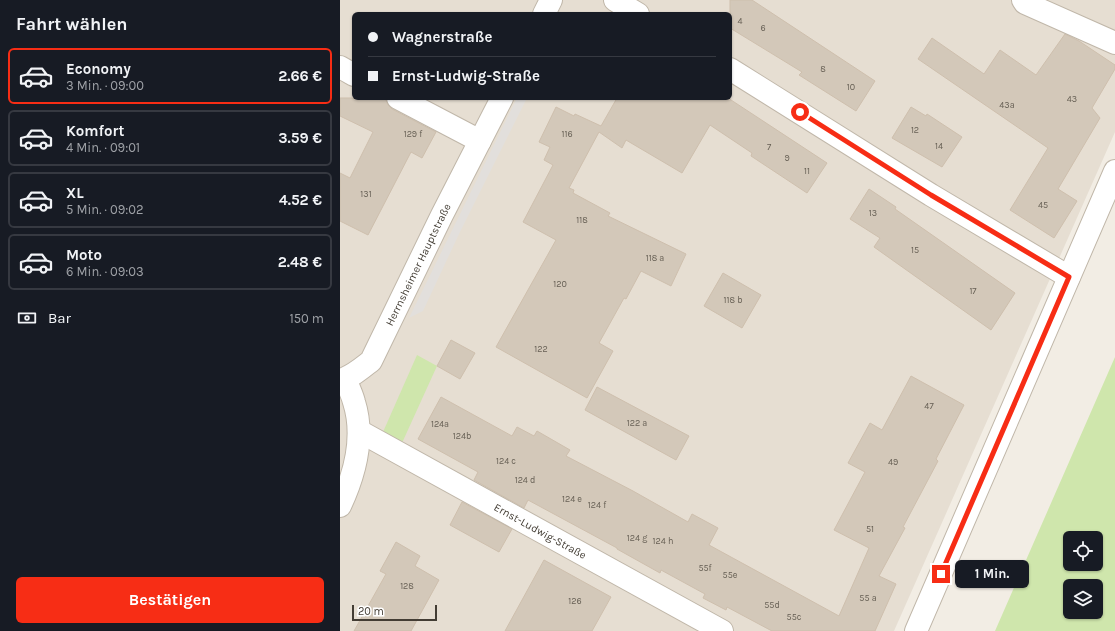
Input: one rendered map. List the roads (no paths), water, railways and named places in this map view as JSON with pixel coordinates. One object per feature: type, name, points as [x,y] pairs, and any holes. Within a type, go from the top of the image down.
[{"type":"street","points":[[545,12],[551,0]]},
{"type":"street","points":[[615,0],[635,12]]},
{"type":"street","points":[[1023,0],[1025,3],[1115,43]]},
{"type":"street","points":[[340,68],[352,74]]},
{"type":"street","points":[[732,70],[931,195],[1069,277]]},
{"type":"street","points":[[402,100],[480,141]]},
{"type":"street","name":"Herrnsheimer Hauptstraße","points":[[340,506],[355,464],[359,430],[354,402],[343,379],[360,370],[371,361],[442,215],[501,100]]},
{"type":"street","points":[[916,631],[1115,171]]},
{"type":"street","name":"Ernst-Ludwig-Straße","points":[[359,430],[722,631]]}]
